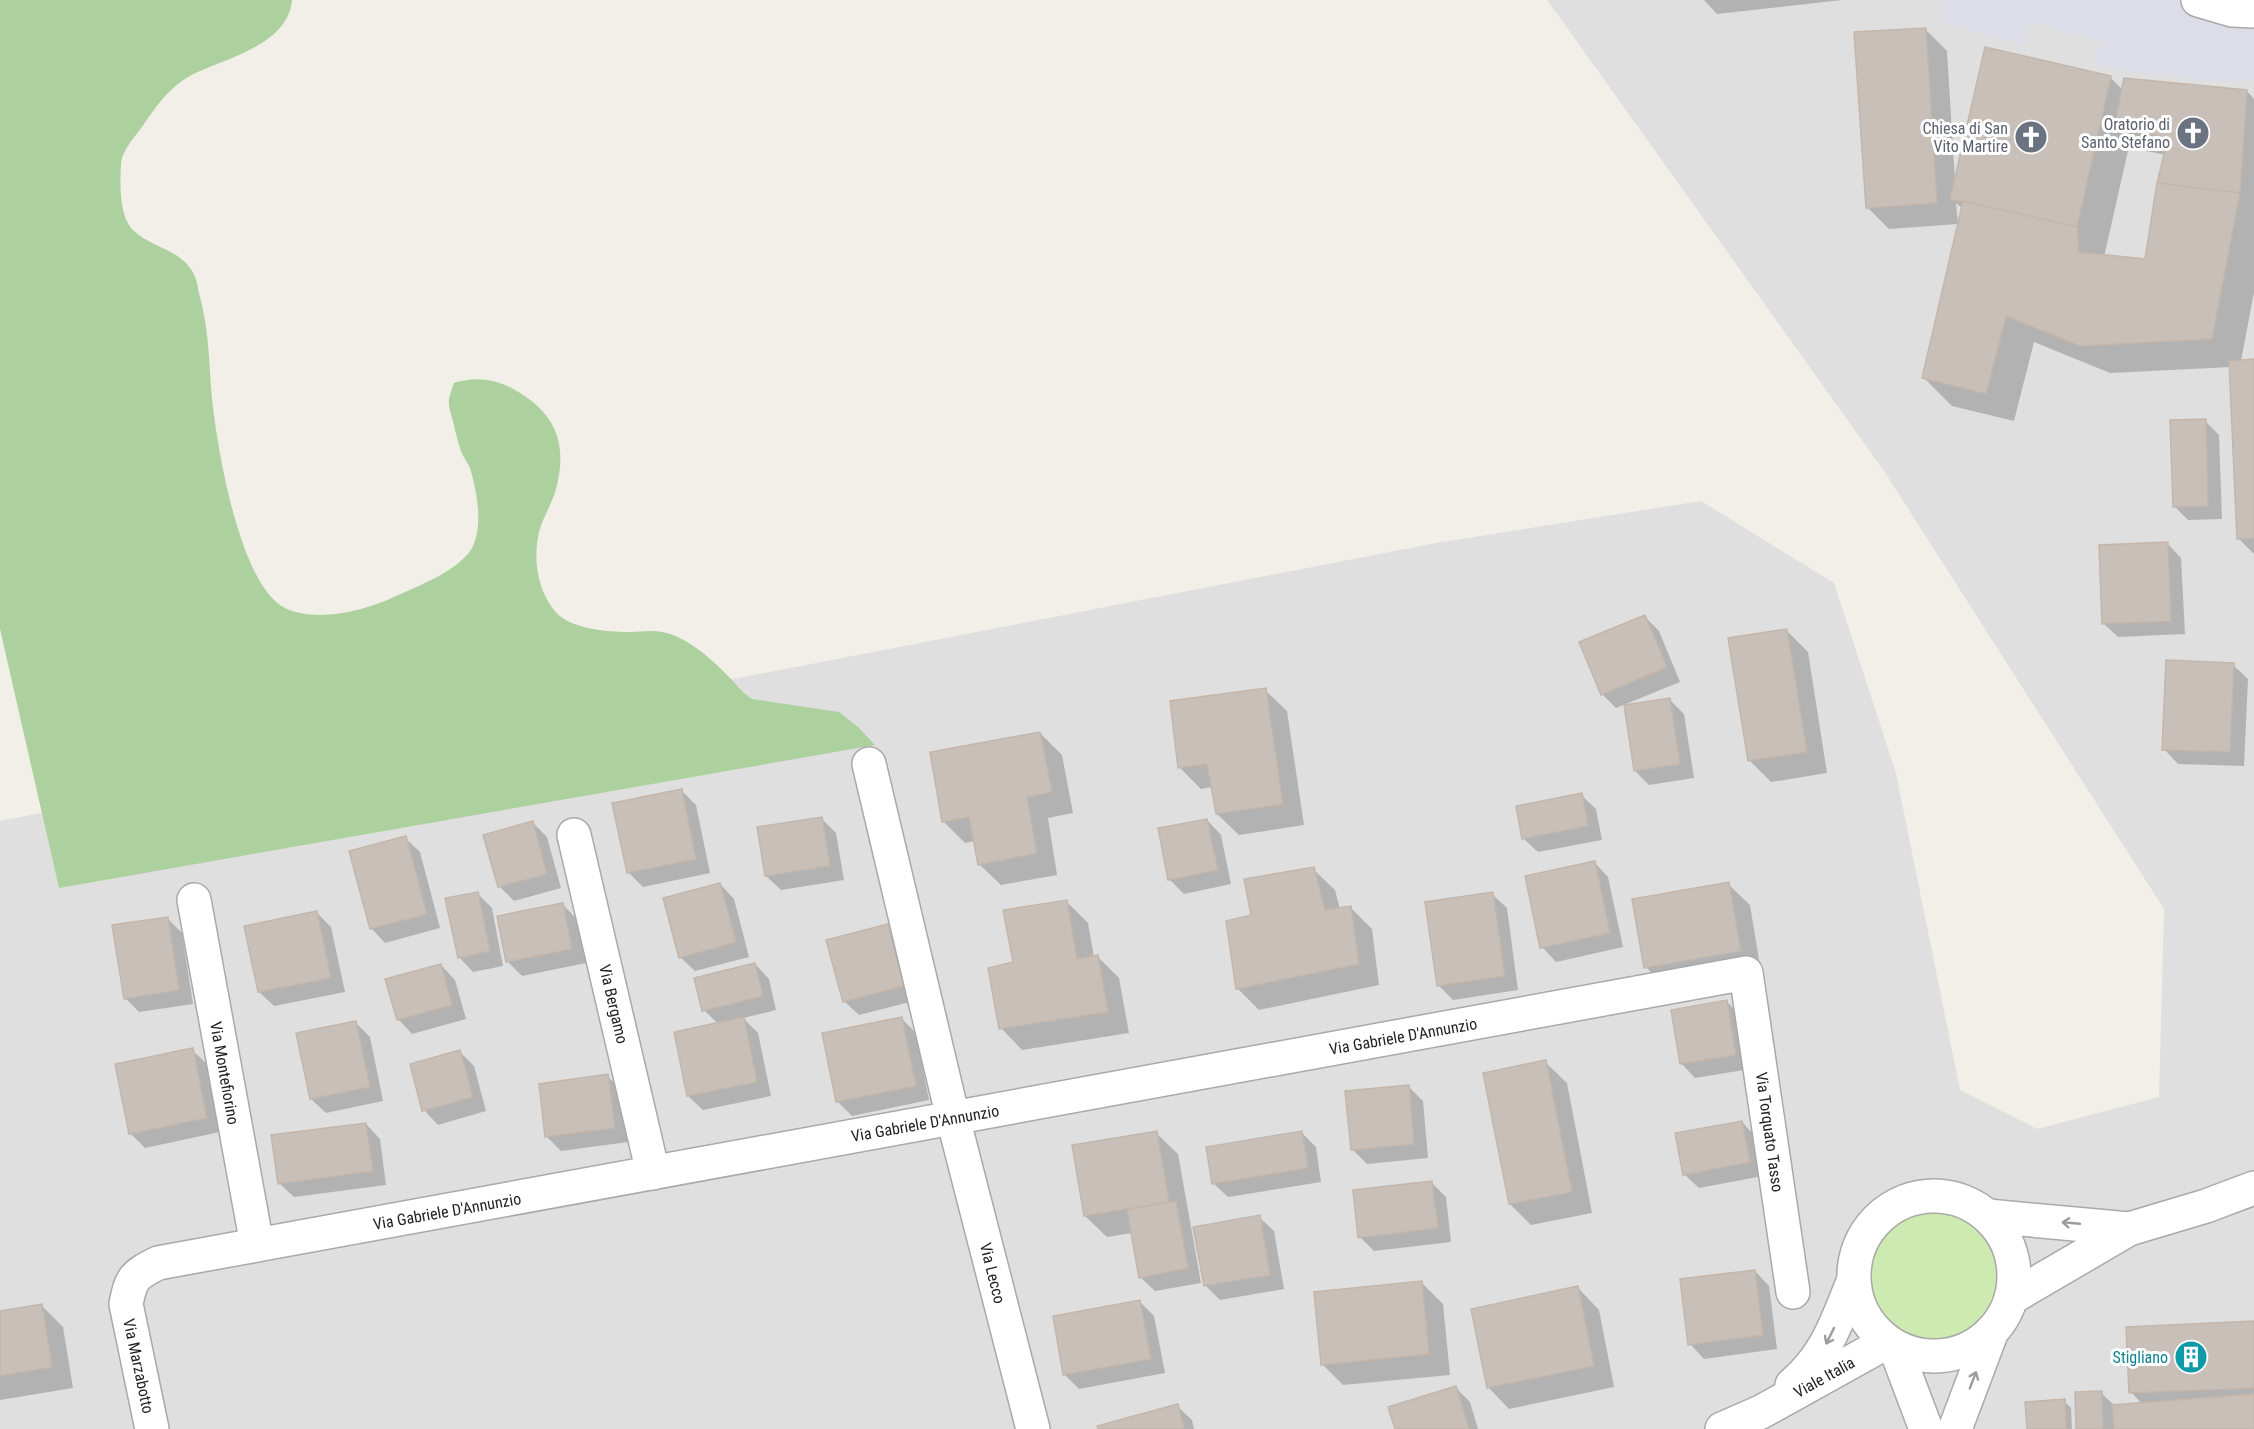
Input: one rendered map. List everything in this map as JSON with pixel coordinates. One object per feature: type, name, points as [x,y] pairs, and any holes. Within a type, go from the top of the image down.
[{"type":"street","points":[[2198,0],[2232,10],[2254,11]]},
{"type":"street","name":"Via Lecco","points":[[869,764],[953,1118],[1033,1429]]},
{"type":"street","name":"Via Bergamo","points":[[574,835],[653,1173]]},
{"type":"street","name":"Via Montefiorino","points":[[194,900],[257,1245]]},
{"type":"street","name":"Via Gabriele D'Annunzio","points":[[126,1304],[130,1283],[142,1271],[158,1263],[1746,973]]},
{"type":"street","name":"Via Torquato Tasso","points":[[1746,973],[1793,1292]]},
{"type":"street","name":"Viale Italia","points":[[2011,1298],[2129,1229],[2206,1206],[2254,1188]]},
{"type":"street","name":"Viale Italia","points":[[1761,1412],[1809,1370],[1829,1341],[1853,1282],[1858,1248],[1865,1234],[1874,1221],[1902,1201],[1928,1195],[1944,1196],[1974,1206],[1988,1216],[2004,1235],[2013,1260],[2015,1277],[2011,1298],[2004,1316],[1992,1331],[1973,1347],[1943,1356],[1927,1356],[1891,1345],[1870,1325],[1861,1310],[1853,1282]]},
{"type":"street","name":"Viale Italia","points":[[1988,1216],[2129,1229]]},
{"type":"street","name":"Via Marzabotto","points":[[126,1304],[152,1429]]},
{"type":"street","points":[[1955,1429],[1992,1331]]},
{"type":"street","points":[[1891,1345],[1926,1429]]},
{"type":"street","name":"Viale Italia","points":[[1722,1429],[1761,1412],[1891,1345]]},
{"type":"shaded area","points":[[1547,0],[2254,0],[2254,1429],[0,1429],[0,821],[1436,543],[1701,501],[1834,583],[1896,773],[1960,1090],[2037,1129],[2159,1097],[2164,909],[1884,471]]},
{"type":"shaded area","points":[[1942,0],[2254,0],[2254,81],[2212,81],[2130,72],[2095,64],[2099,41],[2029,22],[2023,45],[1943,23]]},
{"type":"green space","points":[[0,0],[292,0],[288,16],[279,29],[266,40],[188,77],[167,94],[125,151],[121,160],[120,181],[121,199],[128,224],[141,236],[176,255],[190,268],[196,279],[206,329],[213,410],[224,473],[242,541],[254,571],[268,594],[285,608],[311,615],[355,611],[394,597],[459,563],[473,546],[478,528],[478,507],[473,477],[459,445],[449,399],[454,383],[478,379],[493,381],[515,390],[540,409],[555,431],[559,444],[559,473],[556,489],[539,532],[536,552],[540,583],[548,602],[560,616],[578,625],[600,630],[654,631],[671,634],[700,651],[752,699],[839,712],[875,745],[59,888],[0,629]]},
{"type":"green space","points":[[1935,1205],[1962,1210],[1985,1226],[2001,1249],[2006,1276],[2001,1303],[1985,1326],[1962,1342],[1935,1347],[1908,1342],[1885,1326],[1869,1303],[1864,1276],[1869,1249],[1885,1226],[1908,1210]]},
{"type":"building","points":[[1926,28],[1937,203],[1866,208],[1854,32]]},
{"type":"building","name":"Chiesa di San Vito Martire","points":[[1985,47],[2111,76],[2077,227],[1950,199]]},
{"type":"building","name":"Oratorio di Santo Stefano","points":[[2124,78],[2247,90],[2240,193],[2157,183],[2168,138],[2114,128]]},
{"type":"building","points":[[2157,183],[2240,193],[2212,339],[2080,346],[2006,316],[1986,394],[1922,378],[1963,201],[2077,227],[2079,252],[2145,259]]},
{"type":"building","points":[[2254,359],[2254,538],[2237,539],[2229,361]]},
{"type":"building","points":[[2206,419],[2208,506],[2173,507],[2170,420]]},
{"type":"building","points":[[2168,542],[2171,621],[2102,624],[2099,545]]},
{"type":"building","points":[[1645,615],[1667,667],[1601,695],[1579,642]]},
{"type":"building","points":[[1787,629],[1807,752],[1748,761],[1728,638]]},
{"type":"building","points":[[2166,660],[2234,663],[2230,752],[2162,750]]},
{"type":"building","points":[[1266,688],[1283,804],[1216,814],[1207,764],[1178,768],[1170,701]]},
{"type":"building","points":[[1670,698],[1680,764],[1634,771],[1624,705]]},
{"type":"building","points":[[1040,732],[1052,792],[1027,797],[1037,853],[978,865],[969,817],[942,822],[930,752]]},
{"type":"building","points":[[682,789],[696,859],[627,873],[612,803]]},
{"type":"building","points":[[1582,793],[1588,826],[1522,839],[1516,806]]},
{"type":"building","points":[[822,817],[830,866],[765,876],[757,827]]},
{"type":"building","points":[[1207,819],[1218,870],[1168,880],[1158,828]]},
{"type":"building","points":[[533,821],[547,874],[498,887],[483,835]]},
{"type":"building","points":[[406,836],[427,914],[370,929],[349,851]]},
{"type":"building","points":[[1595,861],[1610,933],[1540,948],[1525,876]]},
{"type":"building","points":[[1314,867],[1325,910],[1351,906],[1359,964],[1236,989],[1226,921],[1251,915],[1244,879]]},
{"type":"building","points":[[1729,882],[1741,951],[1644,968],[1632,899]]},
{"type":"building","points":[[720,883],[736,942],[679,958],[663,898]]},
{"type":"building","points":[[478,892],[490,951],[458,958],[445,898]]},
{"type":"building","points":[[1493,892],[1505,976],[1437,986],[1425,902]]},
{"type":"building","points":[[1067,900],[1077,959],[1098,955],[1108,1012],[999,1029],[988,968],[1013,962],[1003,910]]},
{"type":"building","points":[[563,903],[572,949],[506,962],[497,916]]},
{"type":"building","points":[[317,911],[331,978],[258,992],[244,926]]},
{"type":"building","points":[[168,917],[179,990],[124,999],[112,925]]},
{"type":"building","points":[[888,924],[904,986],[843,1002],[826,940]]},
{"type":"building","points":[[755,963],[763,996],[702,1011],[694,978]]},
{"type":"building","points":[[441,964],[452,1005],[397,1020],[385,979]]},
{"type":"building","points":[[1727,1000],[1736,1055],[1680,1064],[1671,1010]]},
{"type":"building","points":[[744,1017],[757,1082],[687,1096],[674,1032]]},
{"type":"building","points":[[902,1017],[916,1086],[836,1102],[822,1033]]},
{"type":"building","points":[[356,1021],[370,1087],[310,1099],[296,1033]]},
{"type":"building","points":[[193,1048],[207,1118],[129,1134],[115,1064]]},
{"type":"building","points":[[460,1050],[473,1097],[422,1111],[410,1064]]},
{"type":"building","points":[[1546,1060],[1572,1192],[1509,1204],[1483,1073]]},
{"type":"building","points":[[608,1074],[615,1128],[545,1137],[539,1084]]},
{"type":"building","points":[[1409,1085],[1414,1144],[1351,1150],[1345,1091]]},
{"type":"building","points":[[1742,1121],[1750,1162],[1683,1175],[1675,1133]]},
{"type":"building","points":[[366,1123],[373,1171],[278,1184],[271,1135]]},
{"type":"building","points":[[1157,1131],[1169,1202],[1084,1216],[1072,1145]]},
{"type":"building","points":[[1302,1131],[1308,1168],[1212,1184],[1206,1147]]},
{"type":"building","points":[[1432,1181],[1438,1228],[1358,1238],[1353,1190]]},
{"type":"building","points":[[1176,1201],[1188,1268],[1139,1278],[1127,1210]]},
{"type":"building","points":[[1260,1215],[1270,1275],[1204,1286],[1193,1227]]},
{"type":"building","points":[[1755,1270],[1763,1335],[1688,1345],[1680,1279]]},
{"type":"building","points":[[1422,1281],[1429,1354],[1321,1365],[1314,1292]]},
{"type":"building","points":[[1578,1286],[1594,1366],[1487,1388],[1471,1309]]},
{"type":"building","points":[[1140,1300],[1151,1359],[1063,1375],[1053,1316]]},
{"type":"building","points":[[42,1304],[52,1367],[0,1376],[0,1311]]},
{"type":"building","name":"Stigliano","points":[[2254,1321],[2254,1388],[2129,1393],[2126,1327]]},
{"type":"building","points":[[1456,1386],[1469,1429],[1395,1429],[1388,1407]]},
{"type":"building","points":[[2102,1391],[2103,1429],[2076,1429],[2075,1392]]},
{"type":"building","points":[[2254,1394],[2254,1429],[2114,1429],[2112,1405]]},
{"type":"building","points":[[2065,1399],[2066,1429],[2027,1429],[2025,1402]]},
{"type":"building","points":[[1178,1404],[1184,1429],[1098,1429],[1097,1426]]},
{"type":"place","name":"Oratorio di Santo Stefano","points":[[2193,133]]},
{"type":"place","name":"Chiesa di San Vito Martire","points":[[2031,137]]},
{"type":"place","name":"Stigliano","points":[[2191,1357]]}]
